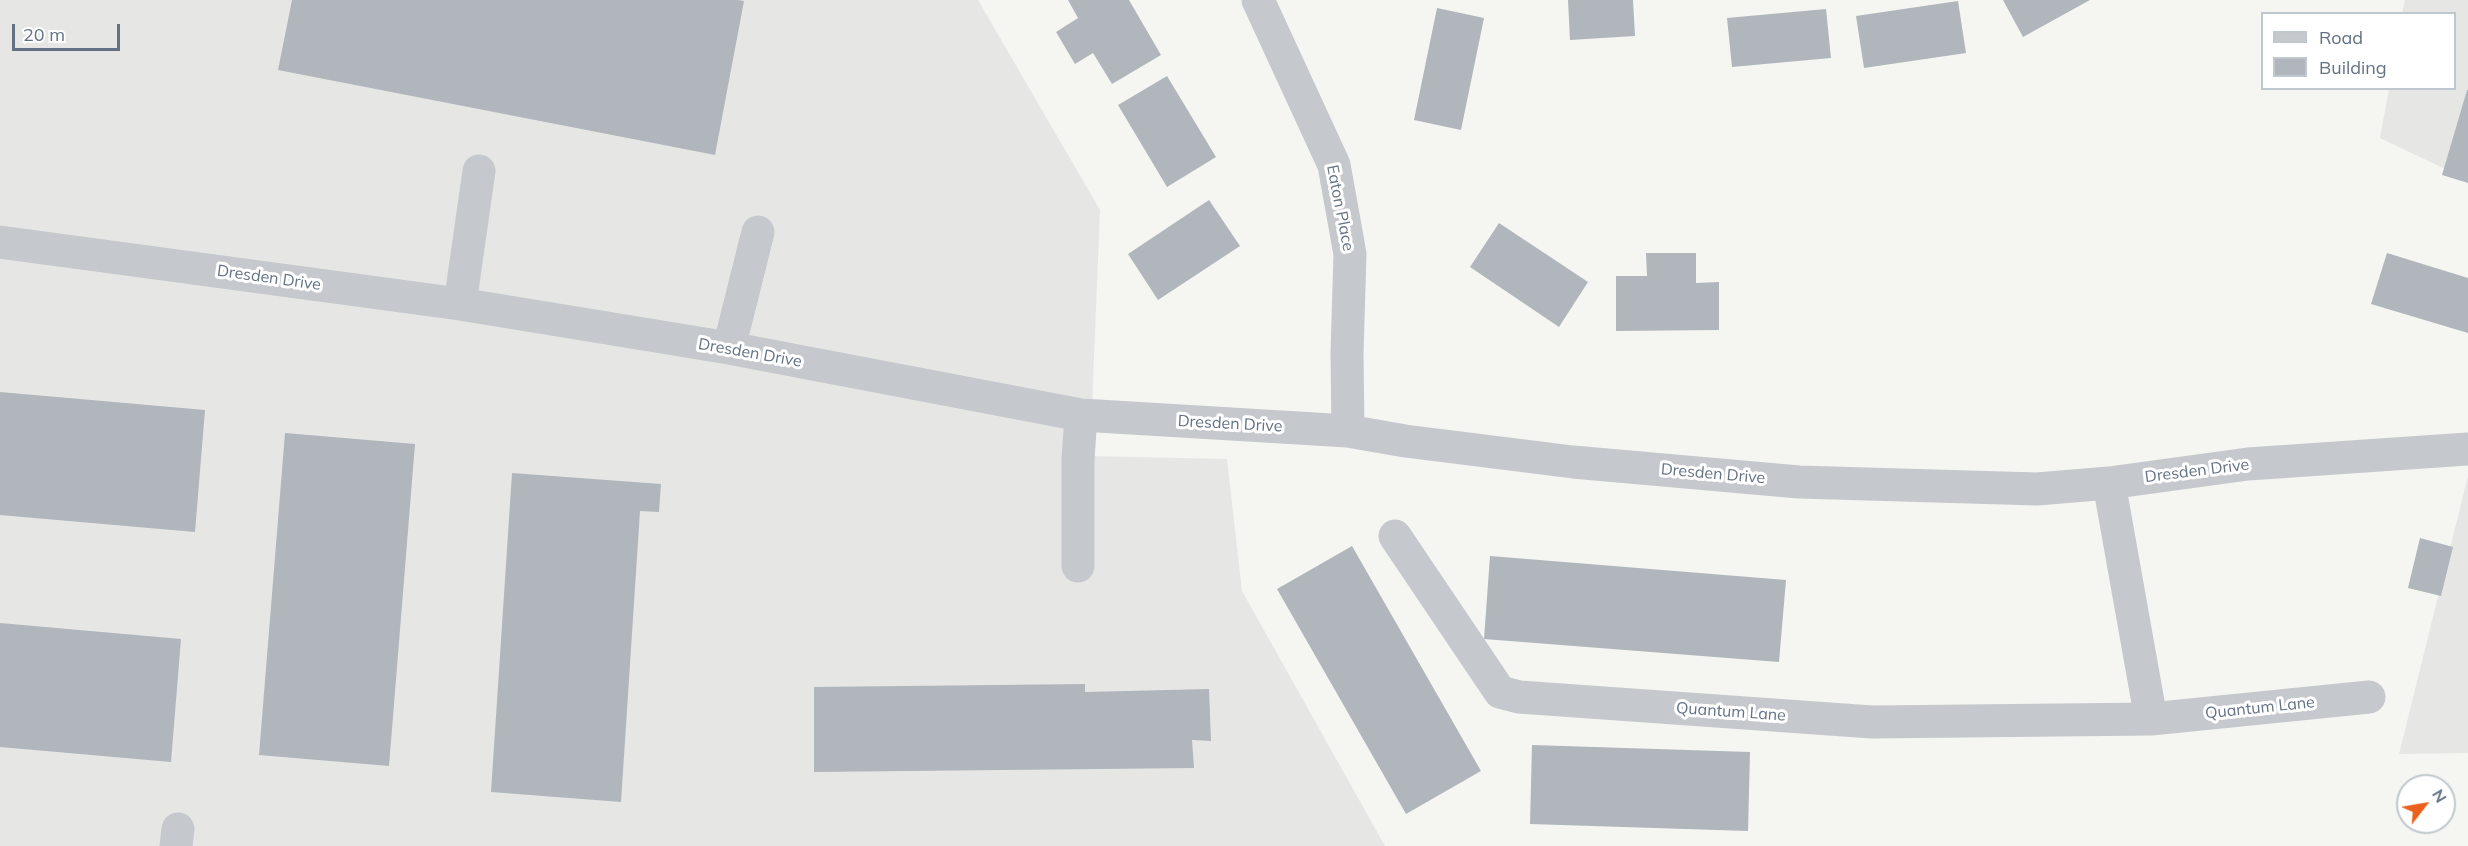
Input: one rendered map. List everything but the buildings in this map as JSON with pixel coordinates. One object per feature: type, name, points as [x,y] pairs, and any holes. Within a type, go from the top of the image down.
[{"type":"street","name":"Eaton Place","points":[[1266,2],[1334,165],[1350,254],[1347,353],[1348,431]]},
{"type":"street","points":[[460,304],[479,171]]},
{"type":"street","points":[[729,348],[758,232]]},
{"type":"street","name":"Dresden Drive","points":[[0,242],[460,304],[729,348],[1081,415],[1348,431],[1405,441],[1573,462],[1799,482],[2037,489],[2109,483],[2248,464],[2468,449]]},
{"type":"street","points":[[1078,566],[1078,460],[1081,415]]},
{"type":"street","points":[[2109,483],[2151,719]]},
{"type":"street","name":"Quantum Lane","points":[[1395,536],[1500,692],[1519,697],[1872,722],[2151,719],[2369,697]]},
{"type":"shaded area","points":[[0,0],[978,0],[1100,210],[1090,456],[1227,459],[1242,591],[1385,846],[0,846]]},
{"type":"shaded area","points":[[2405,0],[2468,0],[2468,180],[2380,138],[2389,90],[2456,90],[2456,12],[2402,12]]},
{"type":"shaded area","points":[[2468,476],[2468,753],[2399,754]]}]
